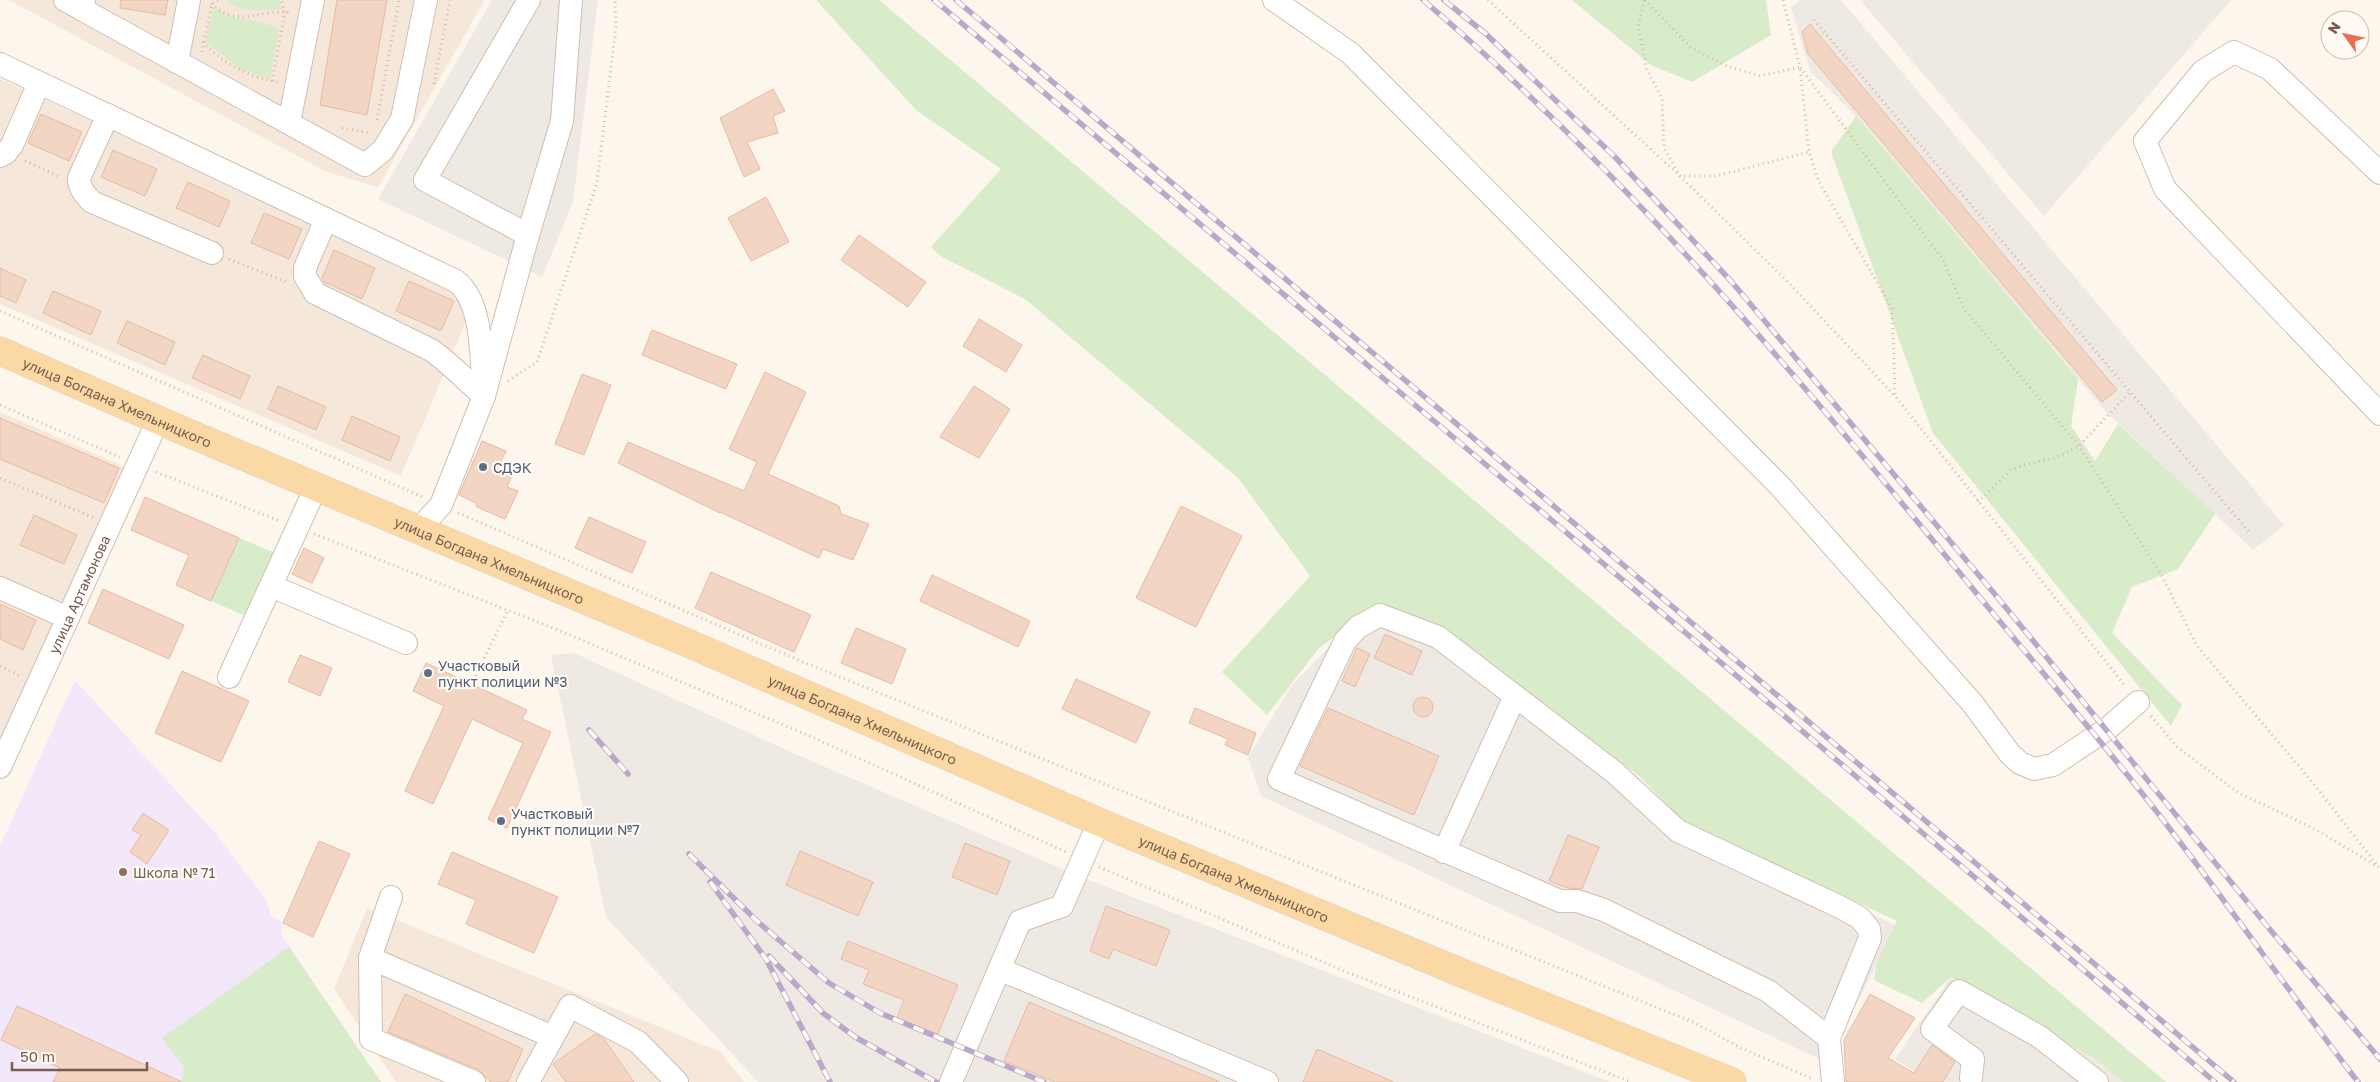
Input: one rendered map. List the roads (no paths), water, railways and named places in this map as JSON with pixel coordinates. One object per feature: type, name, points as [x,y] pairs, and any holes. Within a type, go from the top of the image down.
[{"type":"main road","name":"улица Богдана Хмельницкого","points":[[0,351],[158,420],[692,645],[1099,822],[1729,1082]]},
{"type":"street","points":[[177,62],[189,0]]},
{"type":"street","points":[[77,3],[177,62],[365,165],[383,150],[402,118],[426,0]]},
{"type":"street","points":[[528,234],[425,180],[529,0]]},
{"type":"street","points":[[1274,0],[1350,53],[1779,485],[1974,704],[2010,754],[2020,763],[2034,769],[2053,766],[2108,729],[2138,702]]},
{"type":"street","points":[[418,530],[441,505],[484,396],[528,234],[562,121],[565,3]]},
{"type":"street","points":[[290,123],[312,8]]},
{"type":"street","points":[[2379,172],[2270,68],[2234,52],[2203,72],[2145,142],[2165,190],[2380,414]]},
{"type":"street","points":[[0,64],[456,281],[464,287],[476,312],[484,396]]},
{"type":"street","points":[[3,154],[12,145],[39,83]]},
{"type":"street","points":[[108,116],[79,178],[79,185],[92,202],[212,253]]},
{"type":"street","points":[[326,219],[305,268],[305,276],[315,293],[431,350],[444,358],[453,370],[484,396]]},
{"type":"street","name":"улица Артамонова","points":[[0,767],[158,420]]},
{"type":"street","points":[[230,677],[316,487]]},
{"type":"street","points":[[271,586],[406,643]]},
{"type":"street","points":[[0,588],[68,618]]},
{"type":"street","points":[[1829,1038],[1768,991],[1604,910],[1577,901],[1560,901],[1279,779],[1345,641],[1358,627],[1380,615],[1438,637],[1614,772],[1678,831],[1808,890],[1860,918],[1869,929],[1870,938],[1829,1038],[1833,1082]]},
{"type":"street","points":[[1444,852],[1515,696]]},
{"type":"street","points":[[951,1082],[1020,921],[1062,906],[1099,822]]},
{"type":"street","points":[[392,897],[370,958],[370,1039],[474,1082]]},
{"type":"street","points":[[370,958],[553,1037]]},
{"type":"street","points":[[999,969],[1267,1082]]},
{"type":"street","points":[[1972,1081],[1973,1059],[1932,1029],[1959,991],[2040,1037],[2097,1082]]},
{"type":"street","points":[[528,1082],[570,1006],[638,1042],[677,1082]]},
{"type":"railway","points":[[934,0],[1852,773],[2215,1082]]},
{"type":"railway","points":[[956,0],[2234,1082]]},
{"type":"railway","points":[[1423,0],[1498,66],[1640,206],[1708,279],[1840,429],[2123,769],[2358,1082]]},
{"type":"railway","points":[[1444,0],[1486,34],[1614,156],[1731,281],[1998,598],[2272,932],[2380,1059]]},
{"type":"railway","points":[[589,730],[628,774]]},
{"type":"railway","points":[[689,854],[757,921],[829,983],[880,1013],[1044,1082]]},
{"type":"railway","points":[[710,882],[766,959],[830,1082]]},
{"type":"railway","points":[[769,956],[823,1013],[855,1037],[936,1082]]},
{"type":"place","name":"СДЭК","points":[[483,467]]},
{"type":"place","name":"Участковый пункт полиции №3","points":[[428,673]]},
{"type":"place","name":"Участковый пункт полиции №7","points":[[501,821]]},
{"type":"place","name":"Школа № 71","points":[[123,872]]}]
